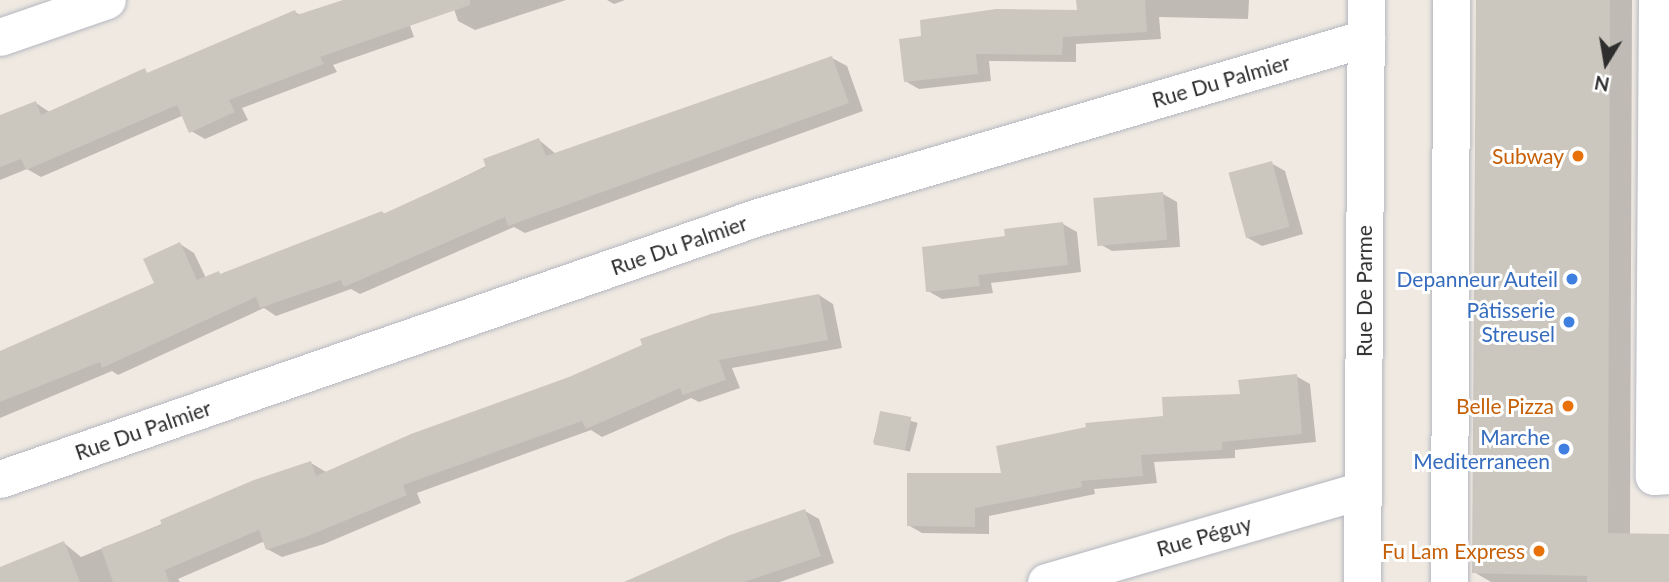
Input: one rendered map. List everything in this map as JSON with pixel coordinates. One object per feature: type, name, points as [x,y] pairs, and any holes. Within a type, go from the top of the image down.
[{"type":"street","points":[[0,37],[107,0]]},
{"type":"street","name":"Rue De Parme","points":[[1362,582],[1366,0]]},
{"type":"street","points":[[1449,582],[1451,0]]},
{"type":"street","points":[[1657,0],[1662,151],[1654,476],[1669,475]]},
{"type":"street","name":"Rue Du Palmier","points":[[0,479],[758,217],[1366,38]]},
{"type":"street","name":"Rue Péguy","points":[[1046,582],[1362,490]]},
{"type":"building","points":[[343,0],[470,0],[470,5],[320,57],[324,64],[229,100],[235,112],[189,133],[177,105],[26,170],[21,159],[0,167],[0,115],[36,101],[41,115],[145,68],[147,73],[295,10],[297,15]]},
{"type":"building","points":[[1076,0],[1145,0],[1147,32],[1063,37],[1062,55],[976,54],[978,74],[904,82],[899,39],[921,36],[920,20],[996,9],[1077,10]]},
{"type":"building","points":[[1476,0],[1610,0],[1608,533],[1669,534],[1669,582],[1587,582],[1587,576],[1472,573]]},
{"type":"building","points":[[832,56],[849,103],[508,226],[505,217],[344,287],[341,280],[260,308],[256,297],[102,368],[100,362],[0,402],[0,351],[154,283],[143,259],[180,242],[197,280],[219,271],[220,274],[382,211],[383,214],[486,167],[483,159],[539,138],[546,156]]},
{"type":"building","points":[[1272,161],[1290,227],[1246,238],[1229,173]]},
{"type":"building","points":[[1163,192],[1167,240],[1097,246],[1093,198]]},
{"type":"building","points":[[1063,222],[1068,265],[978,275],[980,286],[926,292],[922,247],[1005,236],[1004,229]]},
{"type":"building","points":[[819,294],[828,340],[719,360],[726,380],[683,395],[680,388],[586,429],[582,421],[403,485],[407,495],[308,536],[266,550],[259,530],[165,570],[169,582],[113,582],[101,548],[162,525],[160,520],[254,480],[311,461],[316,476],[411,434],[569,377],[642,345],[640,339],[711,314]]},
{"type":"building","points":[[1297,374],[1302,434],[1222,442],[1222,450],[1141,455],[1143,476],[1081,481],[1082,487],[975,508],[975,527],[907,526],[907,473],[1001,473],[996,446],[1086,427],[1085,423],[1163,416],[1162,397],[1240,394],[1238,380]]},
{"type":"building","points":[[880,411],[911,417],[905,450],[874,444]]},
{"type":"building","points":[[805,509],[821,556],[744,582],[624,582],[730,535]]},
{"type":"building","points":[[64,541],[80,582],[0,582],[0,567]]},
{"type":"place","name":"Subway","points":[[1578,156]]},
{"type":"place","name":"Depanneur Auteil","points":[[1572,279]]},
{"type":"place","name":"Pâtisserie Streusel","points":[[1569,322]]},
{"type":"place","name":"Belle Pizza","points":[[1568,406]]},
{"type":"place","name":"Marche Mediterraneen","points":[[1564,449]]},
{"type":"place","name":"Fu Lam Express","points":[[1539,551]]}]
